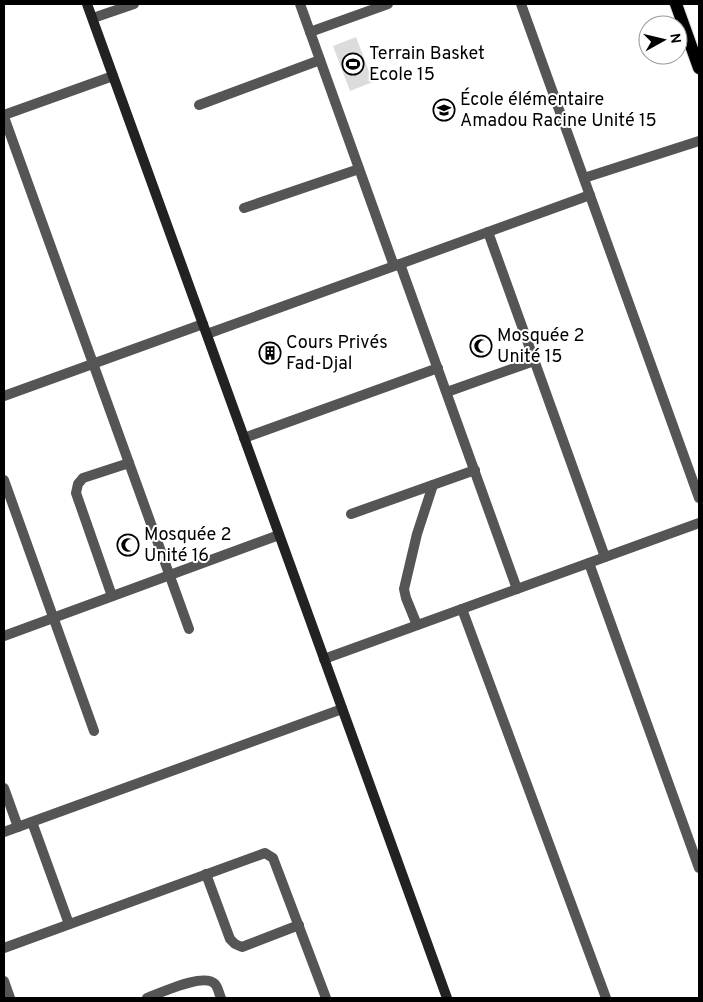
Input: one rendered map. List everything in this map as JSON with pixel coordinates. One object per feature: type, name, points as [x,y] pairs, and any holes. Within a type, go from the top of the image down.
[{"type":"main road","points":[[676,4],[699,68]]},
{"type":"street","points":[[87,4],[447,998]]},
{"type":"street","points":[[92,18],[134,4]]},
{"type":"street","points":[[300,4],[359,169],[438,368],[518,589]]},
{"type":"street","points":[[310,32],[388,4]]},
{"type":"street","points":[[521,4],[699,498]]},
{"type":"street","points":[[199,105],[320,60]]},
{"type":"street","points":[[113,76],[4,116],[190,630]]},
{"type":"street","points":[[584,178],[699,142]]},
{"type":"street","points":[[244,208],[359,169]]},
{"type":"street","points":[[207,334],[590,195]]},
{"type":"street","points":[[488,232],[605,557]]},
{"type":"street","points":[[4,396],[203,324]]},
{"type":"street","points":[[447,392],[534,361]]},
{"type":"street","points":[[244,438],[438,368]]},
{"type":"street","points":[[112,596],[76,493],[78,484],[83,478],[129,462]]},
{"type":"street","points":[[351,514],[475,470]]},
{"type":"street","points":[[4,480],[7,502],[53,617],[94,731]]},
{"type":"street","points":[[417,625],[408,606],[404,588],[417,534],[433,485]]},
{"type":"street","points":[[324,659],[699,523]]},
{"type":"street","points":[[4,636],[279,535]]},
{"type":"street","points":[[589,563],[699,868]]},
{"type":"street","points":[[462,609],[606,998]]},
{"type":"street","points":[[4,832],[342,709]]},
{"type":"street","points":[[4,788],[18,827]]},
{"type":"street","points":[[32,822],[69,924]]},
{"type":"street","points":[[4,948],[265,853],[273,858],[300,925],[326,998]]},
{"type":"street","points":[[206,874],[230,940],[235,944],[242,947],[300,925]]},
{"type":"street","points":[[147,998],[199,980],[209,980],[216,985],[221,998]]},
{"type":"street","points":[[4,981],[10,998]]},
{"type":"shaded area","name":"Terrain Basket Ecole 15","points":[[356,37],[373,82],[350,91],[333,46]]},
{"type":"place","name":"Terrain Basket Ecole 15","points":[[353,64]]},
{"type":"place","name":"École élémentaire Amadou Racine Unité 15","points":[[444,110]]},
{"type":"place","name":"Mosquée 2 Unité 15","points":[[481,346]]},
{"type":"place","name":"Cours Privés Fad-Djal","points":[[270,353]]},
{"type":"place","name":"Mosquée 2 Unité 16","points":[[128,545]]}]
